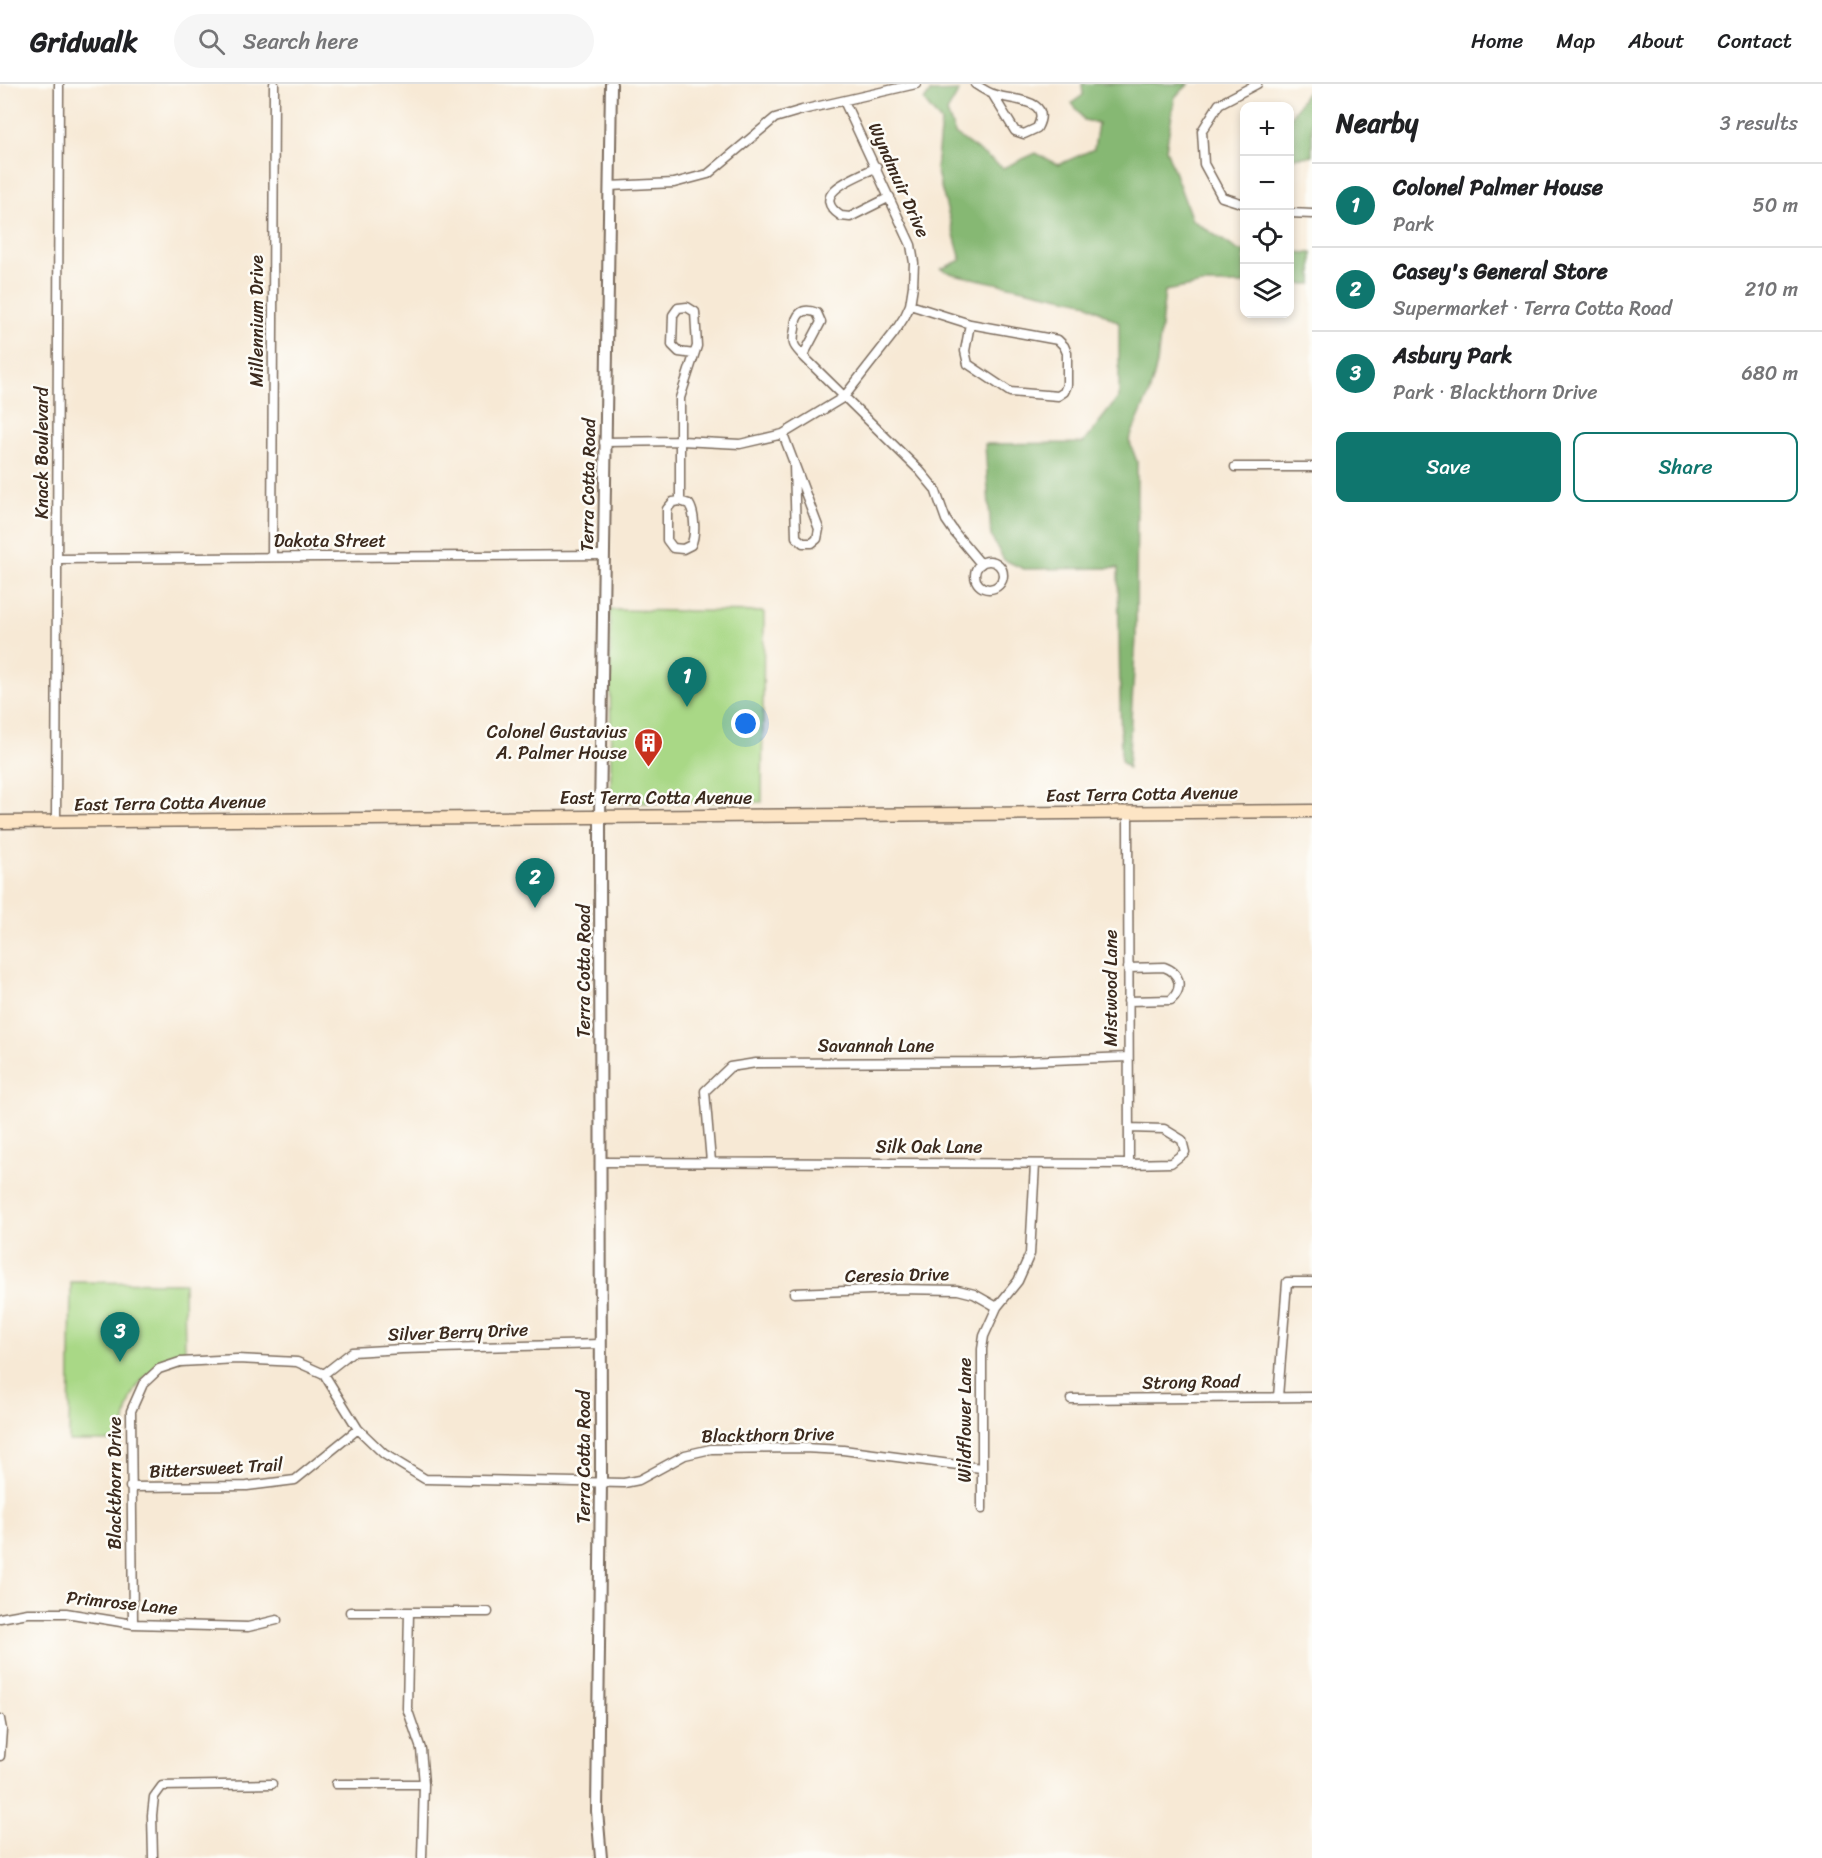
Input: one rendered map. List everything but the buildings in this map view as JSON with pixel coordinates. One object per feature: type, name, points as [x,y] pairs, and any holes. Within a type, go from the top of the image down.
[{"type":"main road","name":"East Terra Cotta Avenue","points":[[0,822],[1312,811]]},
{"type":"street","name":"Knack Boulevard","points":[[56,822],[59,84]]},
{"type":"street","name":"Millennium Drive","points":[[272,558],[274,84]]},
{"type":"street","name":"Terra Cotta Road","points":[[601,1858],[597,1811],[601,1482],[600,816],[611,84]]},
{"type":"street","points":[[609,186],[674,183],[708,174],[775,118],[916,84]]},
{"type":"street","points":[[975,84],[993,95],[1035,105],[1041,117],[1037,128],[1024,134],[1015,131],[993,95]]},
{"type":"street","points":[[1240,202],[1222,197],[1204,164],[1202,131],[1219,104],[1257,84]]},
{"type":"street","name":"Wyndmuir Drive","points":[[604,442],[681,441],[740,444],[783,434],[844,397],[894,333],[910,305],[914,285],[913,254],[908,234],[844,101]]},
{"type":"street","points":[[877,167],[834,189],[830,195],[830,206],[841,216],[850,217],[890,197]]},
{"type":"street","points":[[1294,213],[1312,214]]},
{"type":"street","points":[[910,305],[970,324],[1059,340],[1067,353],[1067,385],[1064,392],[1054,397],[1013,393],[968,364],[965,351],[970,324]]},
{"type":"street","points":[[680,501],[680,398],[694,354],[697,342],[696,315],[690,308],[678,308],[673,315],[672,345],[679,352],[694,354]]},
{"type":"street","points":[[803,356],[821,322],[818,315],[810,311],[800,312],[795,322],[794,345],[803,356],[920,471],[934,489],[946,520],[981,564]]},
{"type":"street","points":[[783,434],[819,529],[818,538],[812,543],[803,543],[796,537],[794,464]]},
{"type":"street","points":[[1234,467],[1312,467]]},
{"type":"street","points":[[680,501],[689,504],[693,512],[694,540],[692,545],[683,549],[673,548],[667,540],[667,509],[673,502],[680,501]]},
{"type":"street","name":"Dakota Street","points":[[58,559],[603,555]]},
{"type":"street","name":"Mistwood Lane","points":[[1128,812],[1129,1164]]},
{"type":"street","points":[[1128,968],[1164,967],[1170,969],[1178,978],[1179,984],[1178,991],[1171,1000],[1128,1000]]},
{"type":"street","name":"Savannah Lane","points":[[711,1162],[705,1091],[730,1067],[756,1063],[1004,1062],[1128,1057]]},
{"type":"street","name":"Silk Oak Lane","points":[[601,1162],[1129,1164],[1172,1163],[1185,1152],[1182,1140],[1164,1130],[1129,1128]]},
{"type":"street","name":"Wildflower Lane","points":[[982,1509],[981,1358],[984,1336],[997,1307],[1018,1281],[1030,1254],[1035,1164]]},
{"type":"street","points":[[1278,1397],[1287,1282],[1312,1282]]},
{"type":"street","name":"Ceresia Drive","points":[[794,1293],[897,1289],[957,1290],[974,1294],[997,1307]]},
{"type":"street","name":"Silver Berry Drive","points":[[324,1374],[352,1352],[601,1344]]},
{"type":"street","name":"Blackthorn Drive","points":[[133,1624],[131,1411],[143,1384],[159,1369],[180,1362],[208,1359],[267,1359],[297,1362],[324,1374],[358,1429],[384,1454],[425,1479],[624,1483],[639,1480],[685,1455],[711,1449],[843,1450],[981,1468]]},
{"type":"street","name":"Strong Road","points":[[1071,1400],[1312,1397]]},
{"type":"street","name":"Bittersweet Trail","points":[[130,1487],[247,1486],[295,1480],[358,1429]]},
{"type":"street","points":[[350,1611],[488,1611]]},
{"type":"street","points":[[409,1612],[407,1708],[421,1749],[424,1784],[422,1858]]},
{"type":"street","name":"Primrose Lane","points":[[0,1618],[28,1613],[66,1613],[133,1624],[248,1627],[277,1620]]},
{"type":"street","points":[[0,1719],[3,1730],[0,1756]]},
{"type":"street","points":[[153,1858],[154,1797],[162,1786],[272,1784]]},
{"type":"street","points":[[336,1784],[424,1784]]},
{"type":"green space","points":[[1082,84],[1189,84],[1175,97],[1166,149],[1192,220],[1240,251],[1240,284],[1202,284],[1165,291],[1157,364],[1149,394],[1129,440],[1137,462],[1136,638],[1128,768],[1121,761],[1118,568],[1024,569],[1004,560],[991,536],[985,444],[1083,443],[1119,397],[1119,323],[1084,302],[953,274],[941,269],[961,260],[936,169],[941,122],[924,101],[930,92],[959,91],[947,112],[955,134],[1003,168],[1036,153],[1058,165],[1094,149],[1098,123],[1084,120],[1072,103],[1083,95]]},
{"type":"green space","points":[[1312,84],[1312,156],[1294,158],[1294,112]]},
{"type":"green space","points":[[1294,252],[1312,253],[1312,284],[1294,284]]},
{"type":"green space","points":[[610,610],[764,612],[762,802],[611,803]]},
{"type":"green space","points":[[71,1282],[184,1283],[185,1357],[158,1367],[149,1373],[136,1389],[125,1420],[123,1441],[69,1441]]},
{"type":"place","name":"Colonel Palmer House","points":[[687,707]]},
{"type":"place","name":"Colonel Gustavius A. Palmer House","points":[[648,768]]},
{"type":"place","name":"Casey's General Store","points":[[535,908]]},
{"type":"place","name":"Asbury Park","points":[[120,1362]]}]
